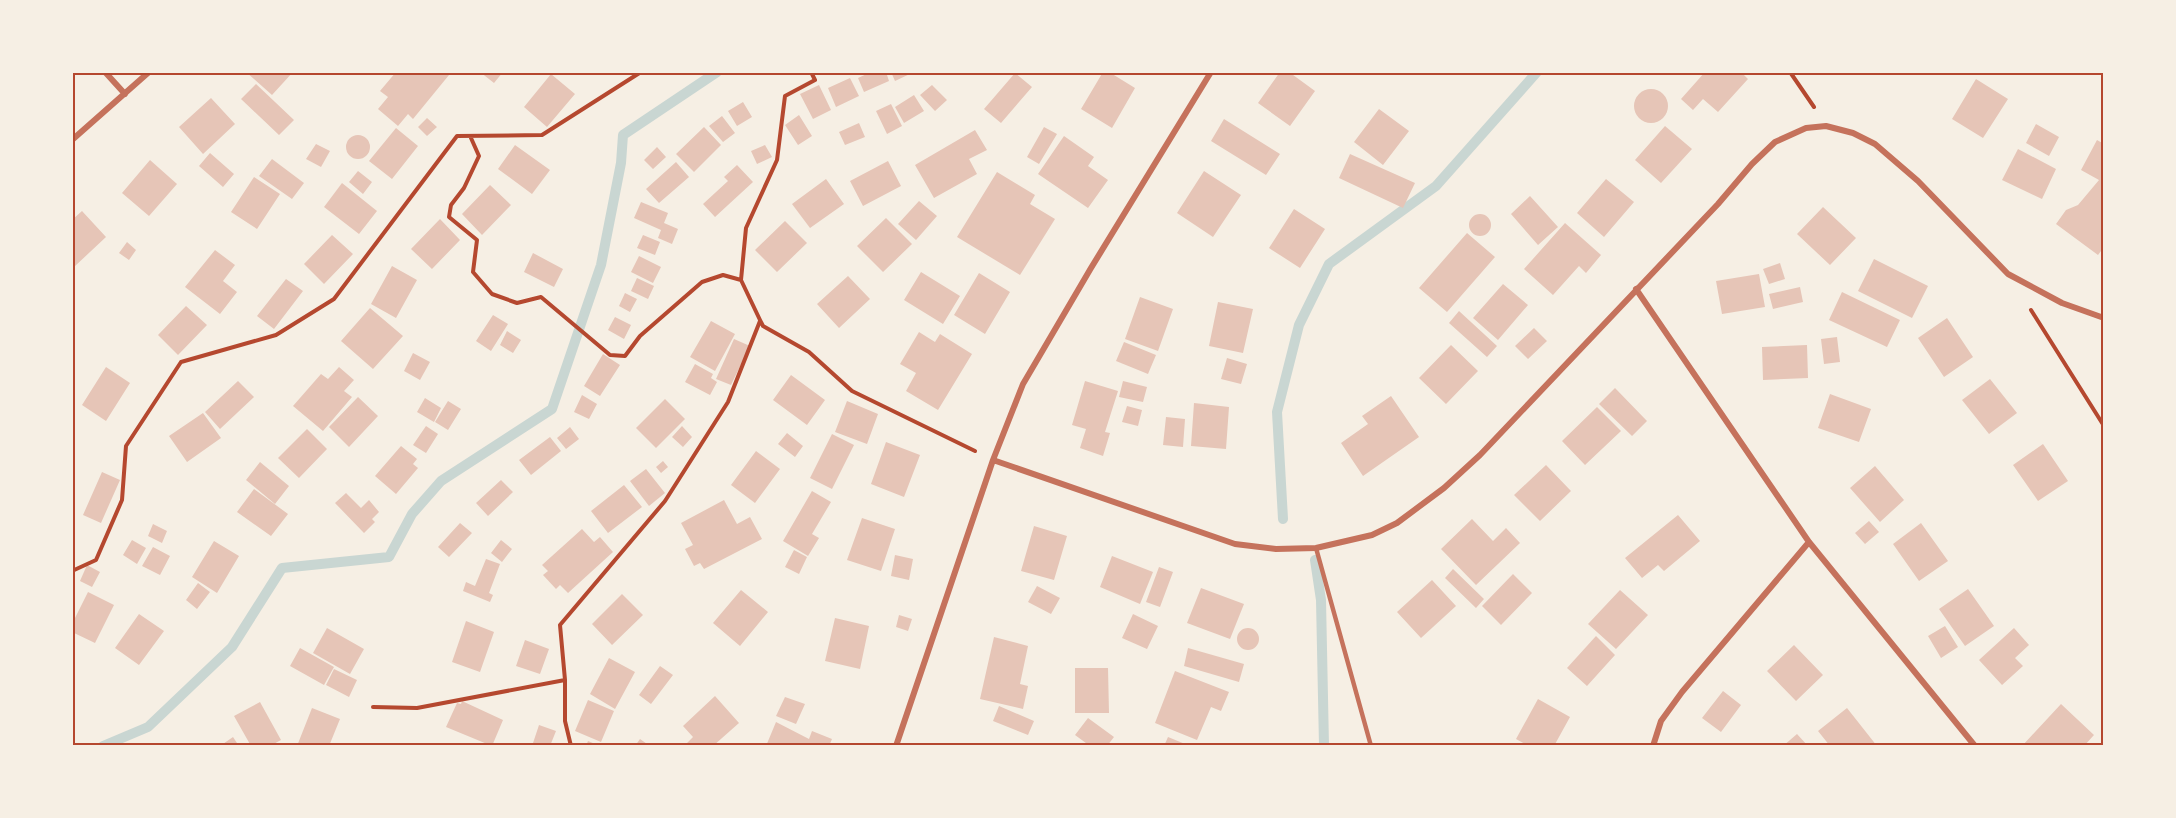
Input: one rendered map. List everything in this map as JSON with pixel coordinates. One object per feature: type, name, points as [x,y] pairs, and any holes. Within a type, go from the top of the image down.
[{"type":"street","points":[[105,72],[125,94]]},
{"type":"street","points":[[72,140],[149,72]]},
{"type":"street","points":[[896,746],[993,460],[1023,384],[1211,72]]},
{"type":"street","points":[[993,460],[1235,544],[1276,549],[1316,548],[1372,535],[1397,523],[1444,488],[1480,455],[1775,142],[1806,128],[1826,126],[1853,133],[1875,144],[1918,181],[2008,274],[2062,303],[2104,318]]},
{"type":"street","points":[[1636,289],[1809,542],[1975,746]]},
{"type":"street","points":[[1653,746],[1662,721],[1682,692],[1809,542]]},
{"type":"lane","points":[[1316,548],[1371,746]]},
{"type":"path","points":[[72,571],[96,561],[122,500],[126,446],[181,363],[276,335],[334,299],[458,136],[542,135],[641,72]]},
{"type":"path","points":[[811,72],[815,80],[785,96],[777,160],[746,228],[741,280],[763,326],[809,352],[852,391],[993,460]]},
{"type":"path","points":[[1790,72],[1826,126]]},
{"type":"path","points":[[471,138],[479,156],[464,188],[451,205],[449,217],[477,240],[473,272],[492,294],[517,303],[542,297],[610,355],[626,356],[640,336],[702,282],[723,275],[741,280]]},
{"type":"path","points":[[2008,274],[2104,426]]},
{"type":"path","points":[[571,746],[565,721],[565,680],[560,625],[665,501],[728,402],[760,320]]},
{"type":"path","points":[[373,707],[417,708],[565,680]]},
{"type":"building","points":[[246,72],[293,72],[272,95]]},
{"type":"building","points":[[396,72],[446,72],[449,75],[413,119],[408,114],[398,126],[378,109],[388,97],[380,91]]},
{"type":"building","points":[[480,72],[503,72],[494,83]]},
{"type":"building","points":[[871,72],[886,72],[889,81],[864,92],[858,78]]},
{"type":"building","points":[[891,72],[914,72],[895,81]]},
{"type":"building","points":[[1103,72],[1109,72],[1135,88],[1112,128],[1081,109]]},
{"type":"building","points":[[1280,72],[1289,72],[1315,91],[1290,126],[1258,103]]},
{"type":"building","points":[[1705,72],[1741,72],[1748,79],[1718,112],[1703,99],[1693,110],[1681,99]]},
{"type":"building","points":[[1015,73],[1032,87],[1001,123],[984,109]]},
{"type":"building","points":[[551,74],[575,94],[547,127],[524,107]]},
{"type":"building","points":[[850,78],[859,96],[836,107],[828,88]]},
{"type":"building","points":[[1976,79],[2008,99],[1983,138],[1952,119]]},
{"type":"building","points":[[256,84],[294,120],[279,135],[241,99]]},
{"type":"building","points":[[819,85],[831,110],[813,119],[800,94]]},
{"type":"building","points":[[932,85],[947,100],[935,111],[920,95]]},
{"type":"building","points":[[1651,89],[1663,94],[1668,106],[1663,118],[1651,123],[1639,118],[1634,106],[1639,94]]},
{"type":"building","points":[[914,95],[924,111],[904,123],[895,107]]},
{"type":"building","points":[[211,98],[235,124],[203,154],[179,127]]},
{"type":"building","points":[[743,102],[752,117],[737,126],[728,111]]},
{"type":"building","points":[[891,104],[902,126],[887,134],[876,111]]},
{"type":"building","points":[[1379,109],[1409,131],[1383,165],[1354,142]]},
{"type":"building","points":[[799,115],[812,136],[798,145],[785,125]]},
{"type":"building","points":[[722,116],[735,133],[723,142],[709,126]]},
{"type":"building","points":[[427,118],[437,127],[427,136],[418,127]]},
{"type":"building","points":[[1224,119],[1280,154],[1266,175],[1211,141]]},
{"type":"building","points":[[859,123],[865,137],[845,145],[839,132]]},
{"type":"building","points":[[2036,124],[2059,137],[2049,156],[2026,143]]},
{"type":"building","points":[[1665,126],[1692,149],[1661,183],[1635,160]]},
{"type":"building","points":[[704,127],[721,145],[694,172],[676,154]]},
{"type":"building","points":[[1044,127],[1057,134],[1039,164],[1027,157]]},
{"type":"building","points":[[396,128],[418,146],[392,179],[369,161]]},
{"type":"building","points":[[975,130],[987,150],[969,159],[977,174],[934,198],[915,165]]},
{"type":"building","points":[[358,135],[363,136],[369,142],[369,152],[363,158],[358,159],[353,158],[347,152],[346,147],[347,142],[353,136]]},
{"type":"building","points":[[1064,136],[1094,157],[1088,166],[1108,180],[1088,208],[1038,174]]},
{"type":"building","points":[[2097,140],[2104,144],[2104,247],[2098,255],[2056,224],[2066,210],[2078,205],[2099,180],[2081,170]]},
{"type":"building","points":[[316,144],[330,151],[321,167],[306,159]]},
{"type":"building","points":[[515,145],[550,170],[532,194],[498,169]]},
{"type":"building","points":[[765,145],[772,157],[757,164],[751,151]]},
{"type":"building","points":[[657,147],[666,157],[653,169],[644,160]]},
{"type":"building","points":[[2018,149],[2056,169],[2042,199],[2002,180]]},
{"type":"building","points":[[210,153],[234,174],[223,187],[199,166]]},
{"type":"building","points":[[1350,154],[1415,183],[1403,208],[1339,178]]},
{"type":"building","points":[[272,159],[304,183],[292,199],[259,176]]},
{"type":"building","points":[[150,160],[177,184],[149,216],[122,193]]},
{"type":"building","points":[[888,161],[901,186],[863,206],[850,181]]},
{"type":"building","points":[[676,162],[689,177],[659,203],[646,189]]},
{"type":"building","points":[[737,165],[753,182],[715,217],[703,204],[728,181],[724,177]]},
{"type":"building","points":[[358,171],[372,182],[363,194],[349,182]]},
{"type":"building","points":[[1204,171],[1241,195],[1213,237],[1177,213]]},
{"type":"building","points":[[997,172],[1035,195],[1030,204],[1055,219],[1020,275],[957,237]]},
{"type":"building","points":[[254,177],[280,194],[257,229],[231,212]]},
{"type":"building","points":[[826,179],[844,204],[810,228],[792,204]]},
{"type":"building","points":[[1606,179],[1634,202],[1604,237],[1577,213]]},
{"type":"building","points":[[342,183],[377,211],[359,234],[324,207]]},
{"type":"building","points":[[490,185],[511,205],[482,235],[462,214]]},
{"type":"building","points":[[1530,196],[1558,227],[1538,245],[1511,214]]},
{"type":"building","points":[[919,201],[937,216],[916,240],[898,224]]},
{"type":"building","points":[[641,202],[668,213],[664,223],[678,229],[672,244],[658,238],[661,230],[634,218]]},
{"type":"building","points":[[1823,207],[1856,238],[1830,265],[1797,234]]},
{"type":"building","points":[[1294,209],[1325,229],[1300,268],[1269,248]]},
{"type":"building","points":[[82,211],[106,237],[74,267],[72,264],[72,220]]},
{"type":"building","points":[[1480,214],[1488,217],[1491,225],[1488,233],[1480,236],[1472,233],[1469,225],[1472,217]]},
{"type":"building","points":[[886,218],[912,244],[883,272],[857,246]]},
{"type":"building","points":[[440,219],[460,240],[432,269],[411,249]]},
{"type":"building","points":[[785,221],[807,243],[777,272],[755,250]]},
{"type":"building","points":[[1565,223],[1601,255],[1586,273],[1579,266],[1553,295],[1524,269]]},
{"type":"building","points":[[1467,233],[1495,257],[1447,312],[1419,288]]},
{"type":"building","points":[[332,235],[353,254],[324,284],[304,264]]},
{"type":"building","points":[[643,235],[660,242],[655,255],[637,248]]},
{"type":"building","points":[[127,242],[136,250],[129,260],[119,253]]},
{"type":"building","points":[[215,250],[235,265],[223,281],[237,292],[220,314],[185,287]]},
{"type":"building","points":[[533,253],[563,269],[554,287],[524,272]]},
{"type":"building","points":[[639,256],[661,267],[653,283],[631,272]]},
{"type":"building","points":[[1874,259],[1928,286],[1912,318],[1858,291]]},
{"type":"building","points":[[1780,263],[1785,279],[1769,284],[1763,269]]},
{"type":"building","points":[[392,266],[417,280],[396,318],[371,304]]},
{"type":"building","points":[[921,272],[960,296],[943,324],[904,300]]},
{"type":"building","points":[[979,273],[1010,292],[985,334],[954,315]]},
{"type":"building","points":[[1759,274],[1765,307],[1722,314],[1716,281]]},
{"type":"building","points":[[848,276],[870,299],[839,328],[817,304]]},
{"type":"building","points":[[637,278],[654,286],[648,299],[631,291]]},
{"type":"building","points":[[286,279],[303,291],[274,329],[257,316]]},
{"type":"building","points":[[1503,284],[1528,305],[1498,340],[1473,318]]},
{"type":"building","points":[[1800,287],[1803,302],[1773,309],[1769,294]]},
{"type":"building","points":[[1842,292],[1900,320],[1887,347],[1829,320]]},
{"type":"building","points":[[625,293],[637,299],[630,312],[619,306]]},
{"type":"building","points":[[1140,297],[1173,309],[1158,351],[1125,339]]},
{"type":"building","points":[[1218,302],[1253,309],[1243,353],[1209,346]]},
{"type":"building","points":[[186,306],[207,325],[178,355],[158,335]]},
{"type":"building","points":[[370,308],[403,336],[373,369],[341,341]]},
{"type":"building","points":[[1459,311],[1497,346],[1487,357],[1449,323]]},
{"type":"building","points":[[493,315],[508,324],[491,351],[476,341]]},
{"type":"building","points":[[615,317],[631,325],[624,339],[608,330]]},
{"type":"building","points":[[1947,318],[1973,357],[1944,377],[1918,338]]},
{"type":"building","points":[[711,321],[735,334],[715,371],[690,357]]},
{"type":"building","points":[[1534,328],[1547,341],[1528,359],[1515,346]]},
{"type":"building","points":[[507,331],[521,340],[513,353],[500,345]]},
{"type":"building","points":[[919,332],[935,342],[940,334],[972,354],[938,410],[906,391],[916,373],[900,364]]},
{"type":"building","points":[[1837,337],[1840,362],[1824,364],[1821,339]]},
{"type":"building","points":[[734,339],[750,346],[731,385],[716,379]]},
{"type":"building","points":[[1124,342],[1156,355],[1148,374],[1116,361]]},
{"type":"building","points":[[1451,345],[1478,371],[1446,404],[1419,378]]},
{"type":"building","points":[[1807,345],[1808,378],[1763,380],[1762,347]]},
{"type":"building","points":[[413,353],[430,362],[420,380],[404,371]]},
{"type":"building","points":[[603,354],[620,365],[600,396],[584,386]]},
{"type":"building","points":[[1227,358],[1247,364],[1241,384],[1221,379]]},
{"type":"building","points":[[695,364],[713,374],[711,378],[717,382],[710,395],[685,382]]},
{"type":"building","points":[[106,367],[130,383],[106,421],[82,405]]},
{"type":"building","points":[[339,367],[354,380],[344,391],[352,397],[323,431],[293,406],[321,374],[328,379]]},
{"type":"building","points":[[791,375],[825,400],[807,425],[773,400]]},
{"type":"building","points":[[1990,379],[2017,413],[1989,434],[1962,400]]},
{"type":"building","points":[[238,381],[254,397],[220,429],[205,412]]},
{"type":"building","points":[[1085,381],[1118,391],[1105,432],[1110,433],[1103,456],[1080,448],[1086,429],[1072,425]]},
{"type":"building","points":[[1123,381],[1147,387],[1143,402],[1119,397]]},
{"type":"building","points":[[1615,388],[1647,421],[1632,436],[1599,404]]},
{"type":"building","points":[[1830,394],[1871,409],[1859,442],[1818,428]]},
{"type":"building","points":[[582,395],[597,404],[589,419],[574,412]]},
{"type":"building","points":[[1391,396],[1419,437],[1363,476],[1341,443],[1368,424],[1362,416]]},
{"type":"building","points":[[358,397],[378,416],[349,447],[329,427]]},
{"type":"building","points":[[425,398],[441,408],[434,422],[417,412]]},
{"type":"building","points":[[665,399],[685,419],[656,448],[636,428]]},
{"type":"building","points":[[448,401],[461,409],[448,430],[435,422]]},
{"type":"building","points":[[847,401],[878,414],[867,444],[835,432]]},
{"type":"building","points":[[1194,403],[1229,407],[1226,449],[1191,446]]},
{"type":"building","points":[[1127,406],[1142,410],[1138,426],[1122,422]]},
{"type":"building","points":[[1597,407],[1621,431],[1585,465],[1562,441]]},
{"type":"building","points":[[203,413],[221,438],[187,462],[169,436]]},
{"type":"building","points":[[1166,417],[1185,419],[1183,447],[1163,445]]},
{"type":"building","points":[[426,426],[438,434],[426,453],[413,445]]},
{"type":"building","points":[[682,426],[692,437],[683,447],[672,437]]},
{"type":"building","points":[[570,427],[579,439],[566,449],[557,438]]},
{"type":"building","points":[[307,429],[327,449],[299,478],[278,458]]},
{"type":"building","points":[[787,433],[803,446],[795,457],[778,444]]},
{"type":"building","points":[[832,434],[854,445],[832,489],[810,478]]},
{"type":"building","points":[[550,437],[561,451],[531,475],[519,460]]},
{"type":"building","points":[[886,442],[920,455],[904,497],[871,484]]},
{"type":"building","points":[[2043,444],[2068,481],[2038,501],[2013,465]]},
{"type":"building","points":[[401,446],[417,459],[413,464],[418,468],[396,494],[375,476]]},
{"type":"building","points":[[756,451],[780,469],[755,503],[731,485]]},
{"type":"building","points":[[663,461],[668,467],[661,473],[656,467]]},
{"type":"building","points":[[260,462],[289,486],[275,504],[246,480]]},
{"type":"building","points":[[1546,465],[1571,491],[1540,521],[1514,495]]},
{"type":"building","points":[[1875,466],[1904,500],[1880,522],[1850,488]]},
{"type":"building","points":[[646,469],[665,493],[649,506],[630,481]]},
{"type":"building","points":[[102,472],[120,480],[101,523],[83,515]]},
{"type":"building","points":[[501,480],[513,492],[488,516],[476,503]]},
{"type":"building","points":[[624,485],[642,507],[608,533],[591,511]]},
{"type":"building","points":[[254,489],[288,514],[271,536],[237,512]]},
{"type":"building","points":[[812,491],[831,502],[812,534],[819,538],[808,556],[783,541]]},
{"type":"building","points":[[346,493],[361,508],[369,500],[379,512],[372,519],[375,522],[364,533],[335,503]]},
{"type":"building","points":[[724,500],[737,524],[750,517],[762,539],[704,569],[700,563],[694,566],[685,549],[693,545],[681,523]]},
{"type":"building","points":[[1678,515],[1700,541],[1664,571],[1658,565],[1642,578],[1625,558]]},
{"type":"building","points":[[862,518],[895,529],[881,571],[847,560]]},
{"type":"building","points":[[1472,519],[1493,541],[1506,528],[1520,543],[1476,585],[1441,549]]},
{"type":"building","points":[[1869,521],[1879,532],[1865,544],[1855,533]]},
{"type":"building","points":[[460,523],[472,533],[449,557],[438,547]]},
{"type":"building","points":[[1921,523],[1948,561],[1919,581],[1893,544]]},
{"type":"building","points":[[153,524],[167,531],[162,543],[148,536]]},
{"type":"building","points":[[1034,526],[1067,536],[1054,580],[1021,571]]},
{"type":"building","points":[[582,529],[594,542],[600,537],[613,552],[568,593],[560,585],[556,589],[543,575],[548,571],[542,565]]},
{"type":"building","points":[[132,540],[146,548],[137,564],[123,555]]},
{"type":"building","points":[[501,540],[512,549],[502,562],[491,553]]},
{"type":"building","points":[[214,541],[239,556],[217,593],[192,577]]},
{"type":"building","points":[[153,547],[170,556],[160,575],[142,566]]},
{"type":"building","points":[[794,550],[807,557],[799,574],[785,567]]},
{"type":"building","points":[[895,555],[913,559],[909,580],[891,576]]},
{"type":"building","points":[[1112,556],[1153,572],[1140,604],[1100,587]]},
{"type":"building","points":[[486,559],[500,564],[489,593],[493,595],[490,602],[463,591],[466,582],[475,586]]},
{"type":"building","points":[[87,565],[100,572],[92,587],[80,581]]},
{"type":"building","points":[[1159,567],[1173,572],[1160,607],[1146,602]]},
{"type":"building","points":[[1453,569],[1484,599],[1476,608],[1445,578]]},
{"type":"building","points":[[1513,574],[1532,593],[1501,625],[1482,606]]},
{"type":"building","points":[[1432,580],[1456,606],[1421,638],[1397,612]]},
{"type":"building","points":[[198,583],[210,592],[197,609],[186,600]]},
{"type":"building","points":[[1037,586],[1060,598],[1051,614],[1028,602]]},
{"type":"building","points":[[1201,588],[1244,604],[1230,639],[1187,623]]},
{"type":"building","points":[[1968,589],[1994,626],[1965,646],[1939,609]]},
{"type":"building","points":[[741,590],[768,612],[740,646],[713,623]]},
{"type":"building","points":[[1620,590],[1648,615],[1616,649],[1588,624]]},
{"type":"building","points":[[88,592],[114,605],[95,643],[72,632],[72,624]]},
{"type":"building","points":[[622,594],[643,615],[612,645],[592,624]]},
{"type":"building","points":[[139,614],[164,631],[139,665],[115,648]]},
{"type":"building","points":[[1133,614],[1158,626],[1147,649],[1122,638]]},
{"type":"building","points":[[899,615],[912,619],[908,631],[896,627]]},
{"type":"building","points":[[835,618],[869,626],[860,669],[825,661]]},
{"type":"building","points":[[466,621],[494,632],[480,672],[452,662]]},
{"type":"building","points":[[1945,626],[1958,647],[1941,658],[1928,636]]},
{"type":"building","points":[[327,628],[364,649],[350,674],[313,653]]},
{"type":"building","points":[[1248,628],[1256,631],[1259,639],[1256,647],[1248,650],[1240,647],[1237,639],[1240,631]]},
{"type":"building","points":[[2014,628],[2029,645],[2015,658],[2023,666],[2002,685],[1979,660]]},
{"type":"building","points":[[1596,636],[1615,655],[1587,686],[1567,668]]},
{"type":"building","points":[[994,637],[1028,646],[1020,684],[1028,686],[1023,709],[980,699]]},
{"type":"building","points":[[525,640],[549,649],[540,674],[516,666]]},
{"type":"building","points":[[1794,645],[1823,675],[1796,701],[1767,671]]},
{"type":"building","points":[[300,648],[334,667],[324,685],[290,666]]},
{"type":"building","points":[[1188,648],[1244,664],[1239,682],[1184,666]]},
{"type":"building","points":[[609,658],[635,672],[615,709],[590,694]]},
{"type":"building","points":[[660,666],[673,675],[651,704],[639,695]]},
{"type":"building","points":[[1075,668],[1108,668],[1109,713],[1075,713]]},
{"type":"building","points":[[334,669],[357,680],[349,697],[326,685]]},
{"type":"building","points":[[1175,671],[1229,692],[1221,711],[1211,707],[1197,740],[1155,723]]},
{"type":"building","points":[[1723,691],[1741,705],[1721,732],[1702,718]]},
{"type":"building","points":[[715,696],[739,723],[713,746],[684,746],[693,737],[683,726]]},
{"type":"building","points":[[785,697],[805,704],[796,724],[776,716]]},
{"type":"building","points":[[1538,699],[1570,717],[1554,746],[1529,746],[1516,739]]},
{"type":"building","points":[[588,700],[614,711],[601,742],[575,731]]},
{"type":"building","points":[[462,701],[503,720],[492,746],[446,727],[457,703],[461,704]]},
{"type":"building","points":[[260,702],[281,740],[270,746],[251,746],[234,716]]},
{"type":"building","points":[[2061,704],[2094,735],[2084,746],[2022,746]]},
{"type":"building","points":[[999,706],[1034,721],[1028,735],[993,721]]},
{"type":"building","points":[[312,708],[340,719],[329,746],[297,746]]},
{"type":"building","points":[[1847,708],[1877,746],[1830,746],[1818,731]]},
{"type":"building","points":[[1088,718],[1114,737],[1107,746],[1090,746],[1075,735]]},
{"type":"building","points":[[776,722],[809,739],[812,731],[832,739],[829,746],[766,746]]},
{"type":"building","points":[[539,725],[556,731],[550,746],[533,743]]},
{"type":"building","points":[[1797,734],[1808,746],[1783,746]]},
{"type":"building","points":[[233,737],[239,746],[220,746]]},
{"type":"building","points":[[1168,737],[1190,746],[1164,746]]},
{"type":"building","points":[[640,739],[650,746],[635,746]]},
{"type":"building","points":[[588,741],[600,746],[586,746]]},
{"type":"waterway","points":[[103,746],[148,727],[232,647],[282,568],[389,557],[412,514],[441,481],[552,409],[601,265],[621,163],[623,135],[717,72]]},
{"type":"waterway","points":[[1283,519],[1277,412],[1299,325],[1329,264],[1436,186],[1537,72]]},
{"type":"waterway","points":[[1315,560],[1321,600],[1324,746]]}]
